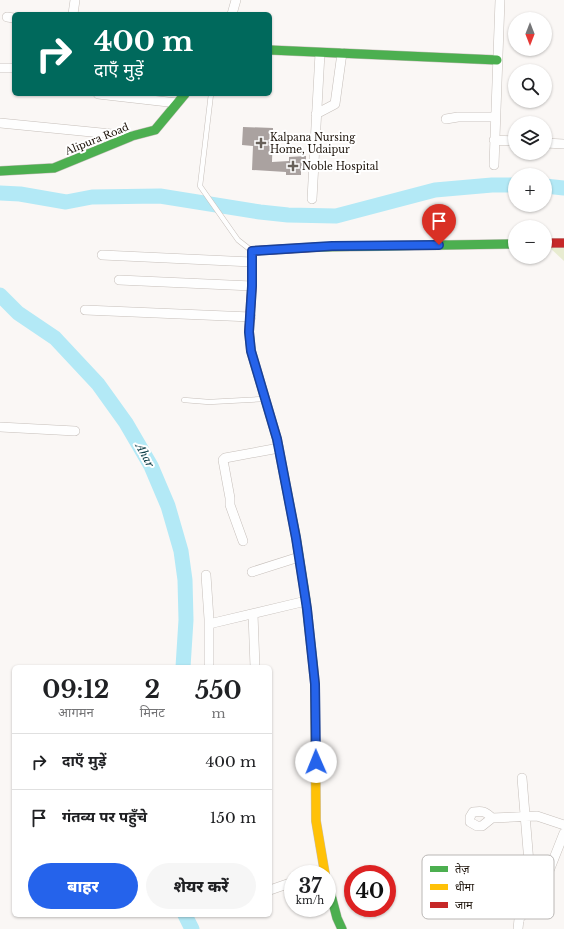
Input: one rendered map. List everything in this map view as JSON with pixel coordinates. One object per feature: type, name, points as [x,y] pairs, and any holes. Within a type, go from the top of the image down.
[{"type":"street","points":[[73,12],[75,0]]},
{"type":"street","points":[[233,12],[236,0]]},
{"type":"street","points":[[494,165],[500,0]]},
{"type":"street","points":[[272,50],[497,60]]},
{"type":"street","points":[[312,199],[320,52]]},
{"type":"street","points":[[316,114],[335,104],[342,53]]},
{"type":"street","points":[[0,68],[12,68]]},
{"type":"street","points":[[114,96],[177,104]]},
{"type":"street","name":"Alipura Road","points":[[0,172],[54,168],[132,136],[155,130],[183,96]]},
{"type":"street","points":[[446,120],[458,117],[495,117]]},
{"type":"street","points":[[0,123],[132,136]]},
{"type":"street","points":[[494,140],[508,141]]},
{"type":"street","points":[[552,143],[564,144]]},
{"type":"street","points":[[552,244],[564,243]]},
{"type":"street","points":[[322,865],[316,821],[315,684],[306,601],[279,448],[251,351],[249,332],[251,317],[252,251],[332,246],[508,244]]},
{"type":"street","points":[[102,255],[252,262]]},
{"type":"street","points":[[119,280],[252,286]]},
{"type":"street","points":[[85,310],[251,317]]},
{"type":"street","points":[[0,427],[75,431]]},
{"type":"street","points":[[243,542],[230,505],[223,460],[225,458],[279,448]]},
{"type":"street","points":[[252,572],[299,557]]},
{"type":"street","points":[[206,575],[209,624],[209,665]]},
{"type":"street","points":[[209,624],[306,601]]},
{"type":"street","points":[[253,614],[255,665]]},
{"type":"street","points":[[522,778],[528,855]]},
{"type":"street","points":[[492,818],[537,816],[564,825]]},
{"type":"street","points":[[554,860],[564,833]]},
{"type":"street","points":[[272,889],[284,885]]},
{"type":"street","points":[[336,912],[342,929]]},
{"type":"street","points":[[518,929],[519,919]]},
{"type":"lane","points":[[211,96],[200,186],[238,240],[252,251]]},
{"type":"lane","points":[[184,400],[208,402],[265,399]]},
{"type":"green space","points":[[552,247],[564,247],[564,261],[552,250]]},
{"type":"building","points":[[243,127],[273,128],[272,162],[289,161],[289,157],[306,156],[306,165],[301,166],[301,175],[286,175],[286,172],[252,170],[253,146],[242,145]]},
{"type":"waterway","points":[[0,193],[20,194],[66,202],[92,197],[160,196],[260,212],[288,215],[336,216],[435,190],[508,185]]},
{"type":"waterway","points":[[552,187],[564,188]]},
{"type":"waterway","name":"Ahar","points":[[0,295],[18,313],[55,338],[98,384],[126,423],[151,466],[168,506],[181,551],[185,580],[186,620],[183,665]]},
{"type":"waterway","name":"Ahar","points":[[186,917],[192,929]]},
{"type":"traffic: fast","points":[[272,50],[497,60]]},
{"type":"traffic: fast","points":[[0,171],[54,168],[132,136],[155,130],[183,96]]},
{"type":"traffic: fast","points":[[319,247],[508,244]]},
{"type":"traffic: fast","points":[[249,331],[251,351],[277,439],[296,537],[306,601],[313,664]]},
{"type":"traffic: fast","points":[[336,914],[342,929]]},
{"type":"traffic: slow","points":[[313,664],[315,684],[316,821],[323,865]]},
{"type":"traffic: jam","points":[[552,243],[564,243]]},
{"type":"traffic: jam","points":[[249,331],[252,286],[252,251],[319,247]]},
{"type":"place","name":"Kalpana Nursing Home, Udaipur","points":[[261,143]]},
{"type":"place","name":"Noble Hospital","points":[[293,166]]},
{"type":"route","points":[[316,762],[315,684],[307,609],[296,538],[277,439],[251,351],[249,332],[251,317],[252,251],[332,246],[439,245]]}]
